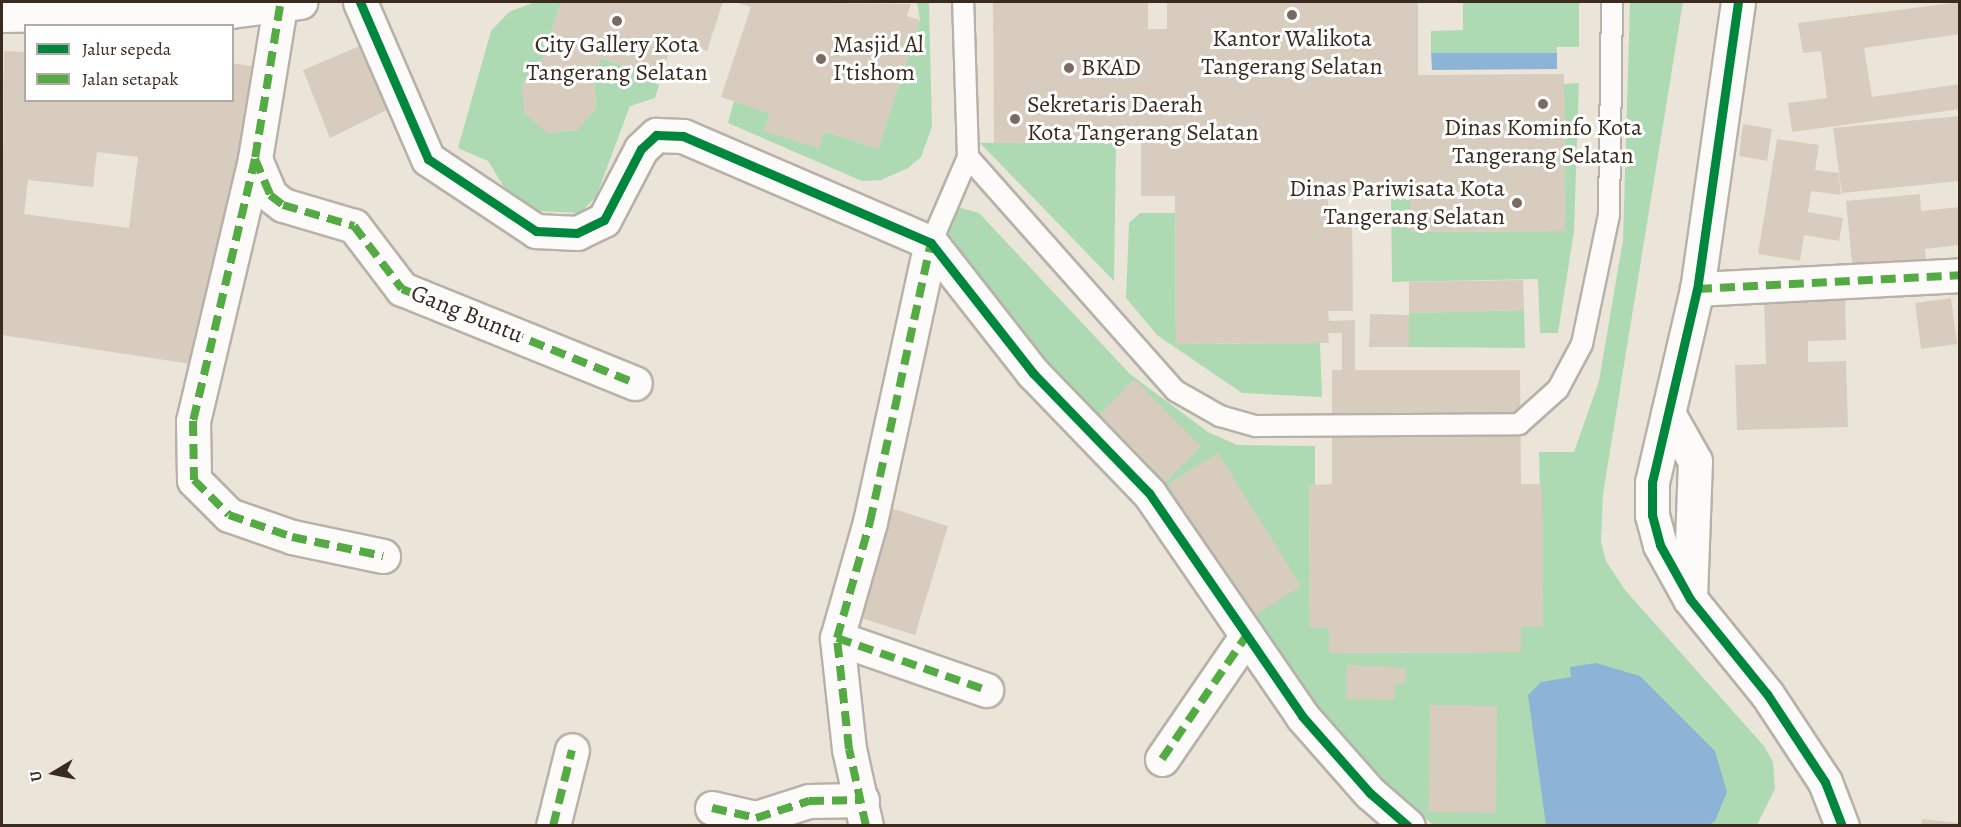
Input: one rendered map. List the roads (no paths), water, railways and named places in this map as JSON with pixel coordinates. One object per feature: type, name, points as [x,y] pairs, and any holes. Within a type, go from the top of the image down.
[{"type":"street","points":[[360,2],[428,159],[536,231],[577,233],[604,220],[641,149],[656,135],[683,136],[931,243],[1033,373],[1149,492],[1302,716],[1370,793],[1408,825]]},
{"type":"street","points":[[1738,2],[1697,289],[1652,482],[1652,515],[1660,545],[1690,599],[1767,694],[1825,782],[1842,825]]},
{"type":"street","points":[[2,15],[290,4],[195,412],[190,454],[194,480],[229,514],[292,537],[383,556]]},
{"type":"street","name":"Gang Buntu","points":[[255,159],[270,195],[283,205],[354,225],[402,289],[635,383]]},
{"type":"street","points":[[712,808],[756,818],[800,802],[864,813],[849,749],[837,638],[870,522],[931,243]]},
{"type":"street","points":[[1697,289],[1959,275]]},
{"type":"street","points":[[1668,413],[1695,461],[1690,599]]},
{"type":"street","points":[[1162,759],[1247,635]]},
{"type":"street","points":[[837,638],[986,690]]},
{"type":"street","points":[[553,825],[572,750]]},
{"type":"lane","points":[[931,243],[968,157],[963,2]]},
{"type":"lane","points":[[968,157],[1176,391],[1221,416],[1267,426],[1519,424],[1558,389],[1582,344],[1609,215],[1612,2]]},
{"type":"water","points":[[1431,53],[1557,53],[1557,69],[1432,70]]},
{"type":"water","points":[[1596,663],[1640,676],[1715,751],[1727,792],[1715,821],[1708,826],[1546,825],[1528,695],[1541,682],[1571,677],[1570,667]]},
{"type":"place","name":"Kantor Walikota Tangerang Selatan","points":[[1292,15]]},
{"type":"place","name":"City Gallery Kota Tangerang Selatan","points":[[617,21]]},
{"type":"place","name":"Masjid Al I'tishom","points":[[821,59]]},
{"type":"place","name":"BKAD","points":[[1069,68]]},
{"type":"place","name":"Dinas Kominfo Kota Tangerang Selatan","points":[[1543,104]]},
{"type":"place","name":"Sekretaris Daerah Kota Tangerang Selatan","points":[[1015,119]]},
{"type":"place","name":"Dinas Pariwisata Kota Tangerang Selatan","points":[[1517,203]]}]
